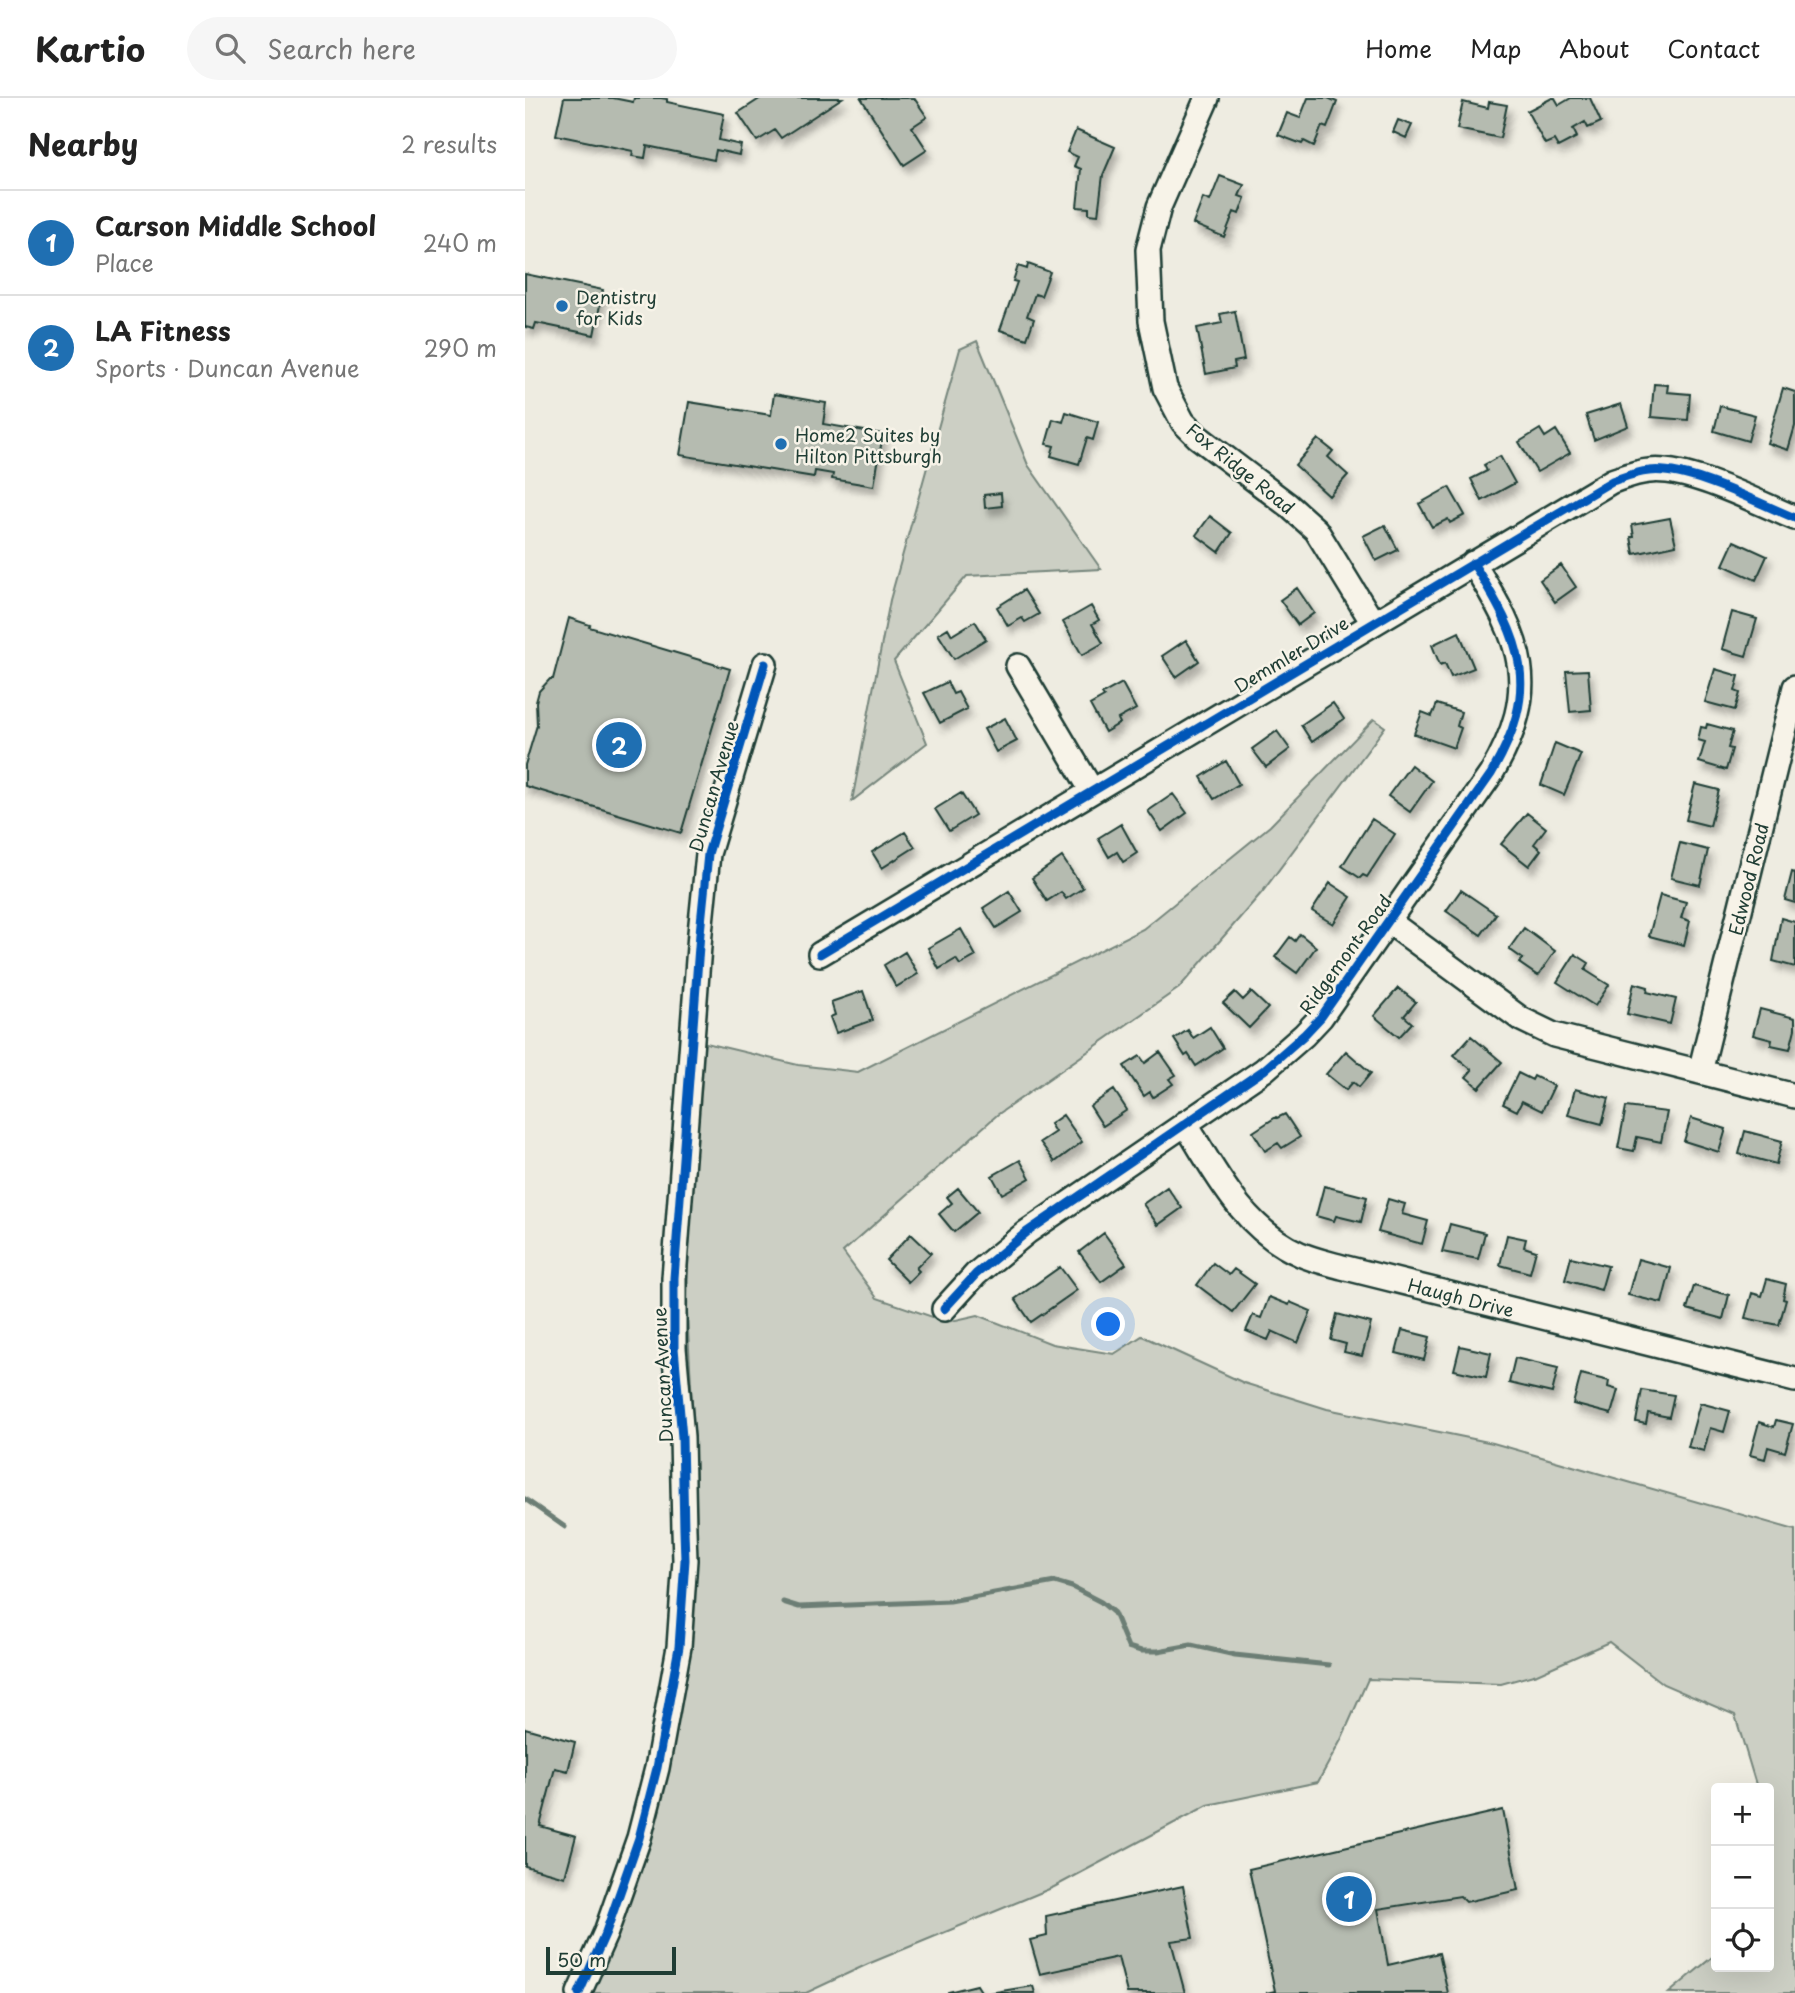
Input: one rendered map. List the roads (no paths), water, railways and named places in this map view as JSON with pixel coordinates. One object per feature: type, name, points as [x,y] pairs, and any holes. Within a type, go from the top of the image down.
[{"type":"street","name":"Fox Ridge Road","points":[[1207,98],[1159,207],[1148,250],[1151,321],[1165,388],[1183,422],[1198,437],[1288,505],[1316,530],[1373,623]]},
{"type":"street","name":"Demmler Drive","points":[[820,954],[1596,489],[1628,475],[1651,470],[1672,472],[1697,479],[1795,518]]},
{"type":"street","name":"Ridgemont Road","points":[[944,1309],[976,1274],[1027,1231],[1264,1070],[1321,1017],[1492,774],[1505,750],[1518,712],[1521,690],[1515,641],[1500,607],[1473,563]]},
{"type":"street","name":"Duncan Avenue","points":[[579,1993],[605,1932],[646,1814],[679,1647],[684,1530],[682,1437],[674,1348],[674,1278],[700,933],[708,854],[765,664]]},
{"type":"street","points":[[1019,666],[1092,791]]},
{"type":"street","name":"Edwood Road","points":[[1700,1072],[1795,687]]},
{"type":"street","points":[[1388,921],[1521,1019],[1554,1035],[1795,1096]]},
{"type":"street","name":"Haugh Drive","points":[[1185,1123],[1240,1208],[1267,1234],[1300,1254],[1342,1267],[1795,1380]]},
{"type":"waterway","points":[[525,1499],[565,1527]]},
{"type":"waterway","points":[[783,1602],[799,1607],[950,1601],[1055,1582],[1072,1587],[1101,1602],[1114,1613],[1128,1647],[1141,1651],[1191,1645],[1235,1655],[1329,1665]]},
{"type":"place","name":"Dentistry for Kids","points":[[562,306]]},
{"type":"place","name":"Home2 Suites by Hilton Pittsburgh","points":[[781,444]]},
{"type":"place","name":"LA Fitness","points":[[619,745]]},
{"type":"place","name":"Carson Middle School","points":[[1349,1899]]}]
